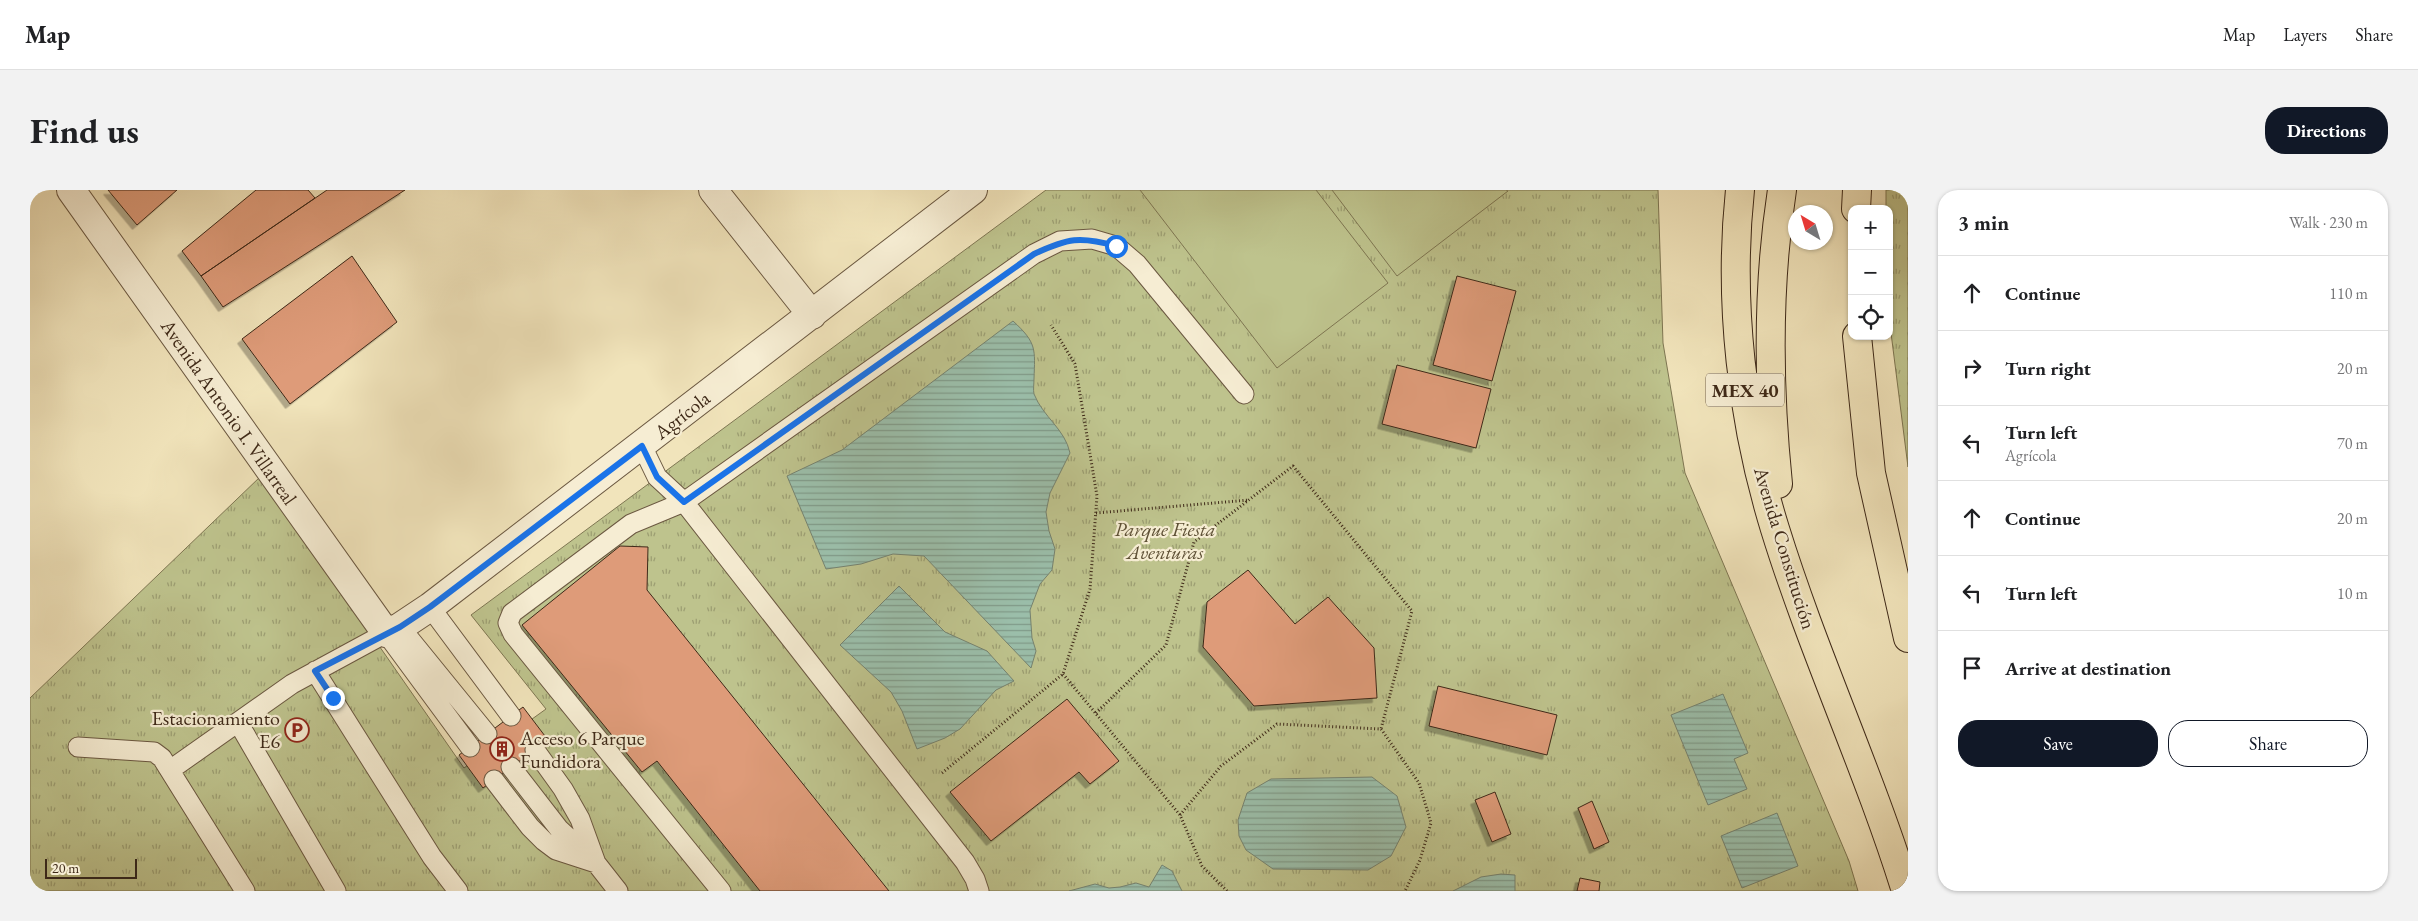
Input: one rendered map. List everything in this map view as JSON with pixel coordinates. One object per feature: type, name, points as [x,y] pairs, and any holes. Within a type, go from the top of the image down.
[{"type":"highway","points":[[1782,190],[1772,285],[1770,360],[1775,454],[1781,510],[1793,584]]},
{"type":"highway","points":[[1856,205],[1857,190]]},
{"type":"highway","name":"Avenida Constitución","points":[[1736,196],[1736,283],[1740,354],[1748,413],[1760,471],[1774,528],[1793,584],[1906,891]]},
{"type":"highway","points":[[1857,340],[1871,473],[1908,638]]},
{"type":"street","name":"Avenida Antonio I. Villarreal","points":[[71,190],[393,630]]},
{"type":"street","points":[[713,190],[812,315]]},
{"type":"street","name":"Agrícola","points":[[393,630],[430,607],[974,190]]},
{"type":"lane","points":[[721,891],[513,634],[508,623],[512,614],[615,534],[644,518],[684,502],[1034,254],[1060,241],[1092,239],[1116,246],[1137,264],[1244,394]]},
{"type":"lane","points":[[642,446],[657,477],[684,502],[965,862],[975,879],[979,891]]},
{"type":"lane","points":[[430,607],[511,716]]},
{"type":"lane","points":[[170,770],[315,671],[393,630]]},
{"type":"lane","points":[[393,630],[487,734]]},
{"type":"lane","points":[[393,630],[470,747]]},
{"type":"lane","points":[[315,671],[432,857],[458,891]]},
{"type":"lane","points":[[239,724],[336,891]]},
{"type":"lane","points":[[78,747],[154,752],[162,758],[245,891]]},
{"type":"lane","points":[[535,750],[563,789],[580,819],[596,863]]},
{"type":"lane","points":[[511,767],[559,829],[596,863],[618,891]]},
{"type":"lane","points":[[494,780],[530,827],[544,841],[556,850],[596,863]]},
{"type":"path","points":[[942,773],[1063,674],[1090,590],[1097,496],[1074,364],[1051,325]]},
{"type":"path","points":[[1096,712],[1166,645],[1194,542],[1293,466],[1412,611],[1381,729],[1419,783],[1431,823],[1420,860],[1405,891]]},
{"type":"path","points":[[1096,513],[1249,500]]},
{"type":"path","points":[[1063,674],[1180,815],[1202,866],[1227,891]]},
{"type":"path","points":[[1180,815],[1221,766],[1277,724],[1381,729]]},
{"type":"green space","name":"Parque Fiesta Aventuras","points":[[1046,190],[1658,190],[1663,343],[1685,473],[1849,861],[1858,891],[30,891],[30,698],[261,476],[464,768],[546,709],[471,615]]},
{"type":"green space","points":[[1140,190],[1316,190],[1388,283],[1277,368]]},
{"type":"green space","points":[[1332,190],[1506,190],[1508,191],[1397,276]]},
{"type":"green space","points":[[1886,190],[1908,190],[1908,467],[1892,340],[1893,205],[1886,205]]},
{"type":"shaded area","points":[[1013,321],[1027,335],[1033,347],[1035,360],[1034,394],[1043,410],[1064,437],[1070,453],[1050,493],[1046,512],[1049,531],[1055,549],[1052,570],[1040,584],[1030,610],[1032,638],[1036,651],[1031,668],[924,556],[893,554],[861,564],[826,569],[787,476],[842,450]]},
{"type":"shaded area","points":[[899,586],[945,632],[987,651],[1014,681],[996,690],[960,729],[945,738],[917,749],[902,711],[891,692],[840,645]]},
{"type":"shaded area","points":[[1723,694],[1748,753],[1734,759],[1747,789],[1708,805],[1671,715]]},
{"type":"shaded area","points":[[1372,777],[1397,796],[1406,827],[1391,856],[1368,870],[1273,869],[1246,850],[1239,836],[1238,820],[1247,793],[1271,779]]},
{"type":"shaded area","points":[[1777,813],[1798,866],[1742,888],[1721,836]]},
{"type":"shaded area","points":[[1162,865],[1172,871],[1182,891],[1069,891],[1095,884],[1109,888],[1136,883],[1149,887]]},
{"type":"shaded area","points":[[1501,874],[1515,875],[1515,891],[1453,891],[1481,877]]},
{"type":"building","points":[[108,190],[177,190],[137,225]]},
{"type":"building","points":[[256,190],[308,190],[315,198],[201,276],[182,251]]},
{"type":"building","points":[[327,190],[405,190],[223,307],[201,276]]},
{"type":"building","points":[[352,256],[397,322],[290,404],[242,339]]},
{"type":"building","points":[[1457,276],[1516,291],[1492,381],[1433,365]]},
{"type":"building","points":[[1397,365],[1491,389],[1476,448],[1382,424]]},
{"type":"building","points":[[620,546],[648,547],[647,590],[889,891],[760,891],[657,761],[642,772],[522,625]]},
{"type":"building","points":[[1248,570],[1295,624],[1328,597],[1374,648],[1377,698],[1254,706],[1203,647],[1207,602]]},
{"type":"building","points":[[1438,686],[1557,715],[1547,755],[1429,726]]},
{"type":"building","points":[[1067,699],[1119,761],[1090,784],[1079,772],[991,841],[950,792]]},
{"type":"building","name":"Acceso 6 Parque Fundidora","points":[[523,707],[548,740],[483,788],[459,755]]},
{"type":"building","points":[[1495,792],[1511,834],[1492,842],[1475,800]]},
{"type":"building","points":[[1592,801],[1609,842],[1594,849],[1578,808]]},
{"type":"building","points":[[1580,878],[1600,882],[1599,891],[1577,891]]},
{"type":"place","name":"Estacionamiento E6","points":[[297,730]]},
{"type":"place","name":"Acceso 6 Parque Fundidora","points":[[502,749]]},
{"type":"route","points":[[333,698],[315,671],[400,627],[430,607],[642,446],[657,477],[684,502],[1034,254],[1060,241],[1092,239],[1116,246]]}]
